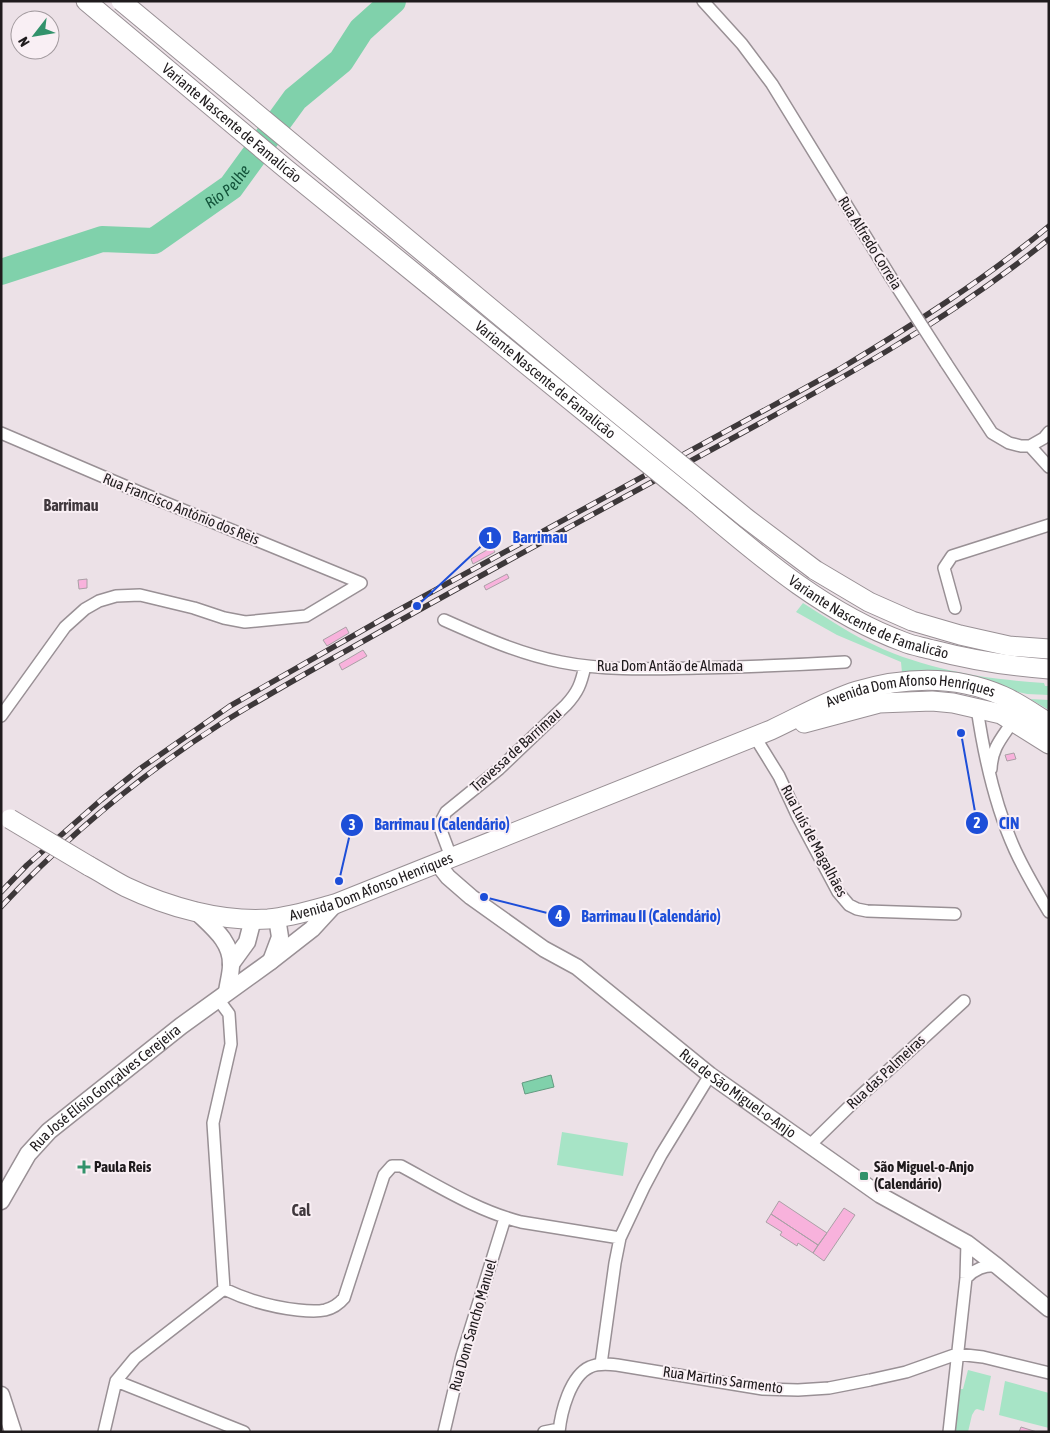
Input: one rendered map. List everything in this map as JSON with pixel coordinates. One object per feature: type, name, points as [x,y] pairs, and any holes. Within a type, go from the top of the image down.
[{"type":"main road","name":"Variante Nascente de Famalicão","points":[[86,1],[293,174],[736,536],[802,587],[853,619],[904,642],[982,662],[1049,669]]},
{"type":"main road","name":"Variante Nascente de Famalicão","points":[[121,1],[746,518],[816,570],[869,602],[912,621],[960,635],[1009,646],[1049,649]]},
{"type":"main road","name":"Avenida Dom Afonso Henriques","points":[[6,817],[125,886],[158,901],[233,919],[277,918],[335,904],[763,734],[856,691],[883,684],[908,680],[935,680],[962,683],[987,690],[1006,710],[1049,744]]},
{"type":"main road","name":"Avenida Dom Afonso Henriques","points":[[763,734],[879,703],[932,701],[953,703],[977,708],[1006,710],[1049,723]]},
{"type":"main road","name":"Rua José Elísio Gonçalves Cerejeira","points":[[1,1201],[28,1154],[49,1131],[180,1026],[271,961],[317,924],[335,904]]},
{"type":"main road","points":[[196,911],[220,934],[229,948],[231,964]]},
{"type":"main road","points":[[271,961],[280,937],[277,918]]},
{"type":"main road","points":[[223,995],[231,964],[247,942],[253,919]]},
{"type":"main road","points":[[1,1394],[12,1432]]},
{"type":"street","name":"Rua Alfredo Correia","points":[[703,1],[742,44],[772,84],[890,276],[992,433],[1009,443],[1030,446]]},
{"type":"street","points":[[1049,432],[1044,438],[1030,446],[1049,467]]},
{"type":"street","name":"Rua Francisco António dos Reis","points":[[1,433],[361,583],[306,616],[245,622],[140,595],[116,596],[99,601],[85,609],[65,626],[1,716]]},
{"type":"street","points":[[955,608],[944,568],[952,556],[1049,525]]},
{"type":"street","name":"Rua Dom Antão de Almada","points":[[444,620],[512,649],[585,666],[647,670],[844,662]]},
{"type":"street","name":"Travessa de Barrimau","points":[[444,860],[439,825],[446,812],[499,769],[576,695],[582,682],[585,666]]},
{"type":"street","points":[[977,708],[991,778],[1004,822],[1015,851],[1049,912]]},
{"type":"street","points":[[991,778],[992,757],[1006,710]]},
{"type":"street","name":"Rua Luís de Magalhães","points":[[763,734],[779,776],[798,817],[838,892],[849,905],[867,911],[955,914]]},
{"type":"street","name":"Rua de São Miguel-o-Anjo","points":[[444,860],[448,877],[470,897],[544,948],[584,972],[710,1075],[880,1195],[967,1243],[1049,1309]]},
{"type":"street","points":[[223,995],[229,1014],[231,1044],[213,1124],[224,1289]]},
{"type":"street","name":"Rua das Palmeiras","points":[[810,1145],[964,1001]]},
{"type":"street","points":[[544,1432],[559,1430],[566,1400],[572,1386],[580,1374],[590,1367],[601,1364],[620,1238],[648,1179],[710,1075]]},
{"type":"street","points":[[224,1289],[248,1300],[275,1307],[315,1312],[339,1304],[344,1298],[384,1175],[392,1166],[401,1166],[465,1200],[505,1218],[620,1238]]},
{"type":"street","name":"Rua Dom Sancho Manuel","points":[[444,1432],[462,1356],[505,1218]]},
{"type":"street","points":[[949,1432],[966,1278],[967,1243]]},
{"type":"street","points":[[966,1278],[979,1268],[988,1265],[997,1266]]},
{"type":"street","points":[[104,1432],[116,1381],[135,1358],[224,1289]]},
{"type":"street","points":[[957,1354],[983,1357],[1049,1373]]},
{"type":"street","name":"Rua Martins Sarmento","points":[[601,1364],[763,1388],[798,1390],[829,1388],[906,1372],[957,1354]]},
{"type":"street","points":[[116,1381],[244,1432]]},
{"type":"shaded area","points":[[803,603],[858,637],[908,659],[930,666],[975,675],[1044,683],[1045,686],[1049,686],[1049,695],[1027,694],[902,673],[901,662],[837,635],[796,612]]},
{"type":"shaded area","points":[[1030,699],[1049,700],[1049,710]]},
{"type":"shaded area","points":[[551,1075],[554,1087],[525,1094],[522,1083]]},
{"type":"shaded area","points":[[562,1132],[628,1143],[623,1176],[557,1165]]},
{"type":"shaded area","points":[[968,1370],[991,1376],[984,1411],[975,1410],[968,1432],[955,1432],[960,1389],[963,1389]]},
{"type":"shaded area","points":[[1005,1381],[1049,1393],[1049,1428],[999,1415]]},
{"type":"building","points":[[492,547],[495,552],[473,564],[471,559]]},
{"type":"building","points":[[507,574],[509,578],[486,590],[484,586]]},
{"type":"building","points":[[87,579],[87,588],[79,589],[78,580]]},
{"type":"building","points":[[346,627],[349,633],[327,646],[323,640]]},
{"type":"building","points":[[363,650],[367,656],[342,670],[339,664]]},
{"type":"building","points":[[1014,753],[1016,759],[1007,761],[1005,755]]},
{"type":"building","points":[[779,1201],[827,1233],[818,1245],[771,1214]]},
{"type":"building","points":[[844,1208],[855,1215],[824,1261],[813,1253]]},
{"type":"building","points":[[771,1214],[818,1245],[813,1253],[798,1243],[797,1246],[780,1235],[782,1232],[766,1222]]},
{"type":"building","points":[[1021,1427],[1037,1432],[1019,1432]]},
{"type":"waterway","name":"Rio Pelhe","points":[[1,272],[102,239],[154,241],[231,187],[295,99],[341,61],[361,30],[393,1]]},
{"type":"railway","points":[[1,892],[27,865],[101,800],[141,768],[230,706],[386,617],[838,370],[946,302],[998,266],[1049,226]]},
{"type":"railway","points":[[1,907],[78,831],[163,763],[222,723],[411,614],[753,427],[884,353],[968,299],[1049,239]]},
{"type":"place","name":"Barrimau","points":[[417,606]]},
{"type":"place","name":"CIN","points":[[961,733]]},
{"type":"place","name":"Barrimau I (Calendário)","points":[[339,881]]},
{"type":"place","name":"Barrimau II (Calendário)","points":[[484,897]]},
{"type":"place","name":"Paula Reis","points":[[84,1167]]},
{"type":"place","name":"São Miguel-o-Anjo (Calendário)","points":[[864,1176]]},
{"type":"district","name":"Barrimau","points":[[71,505]]},
{"type":"district","name":"Cal","points":[[301,1210]]}]
